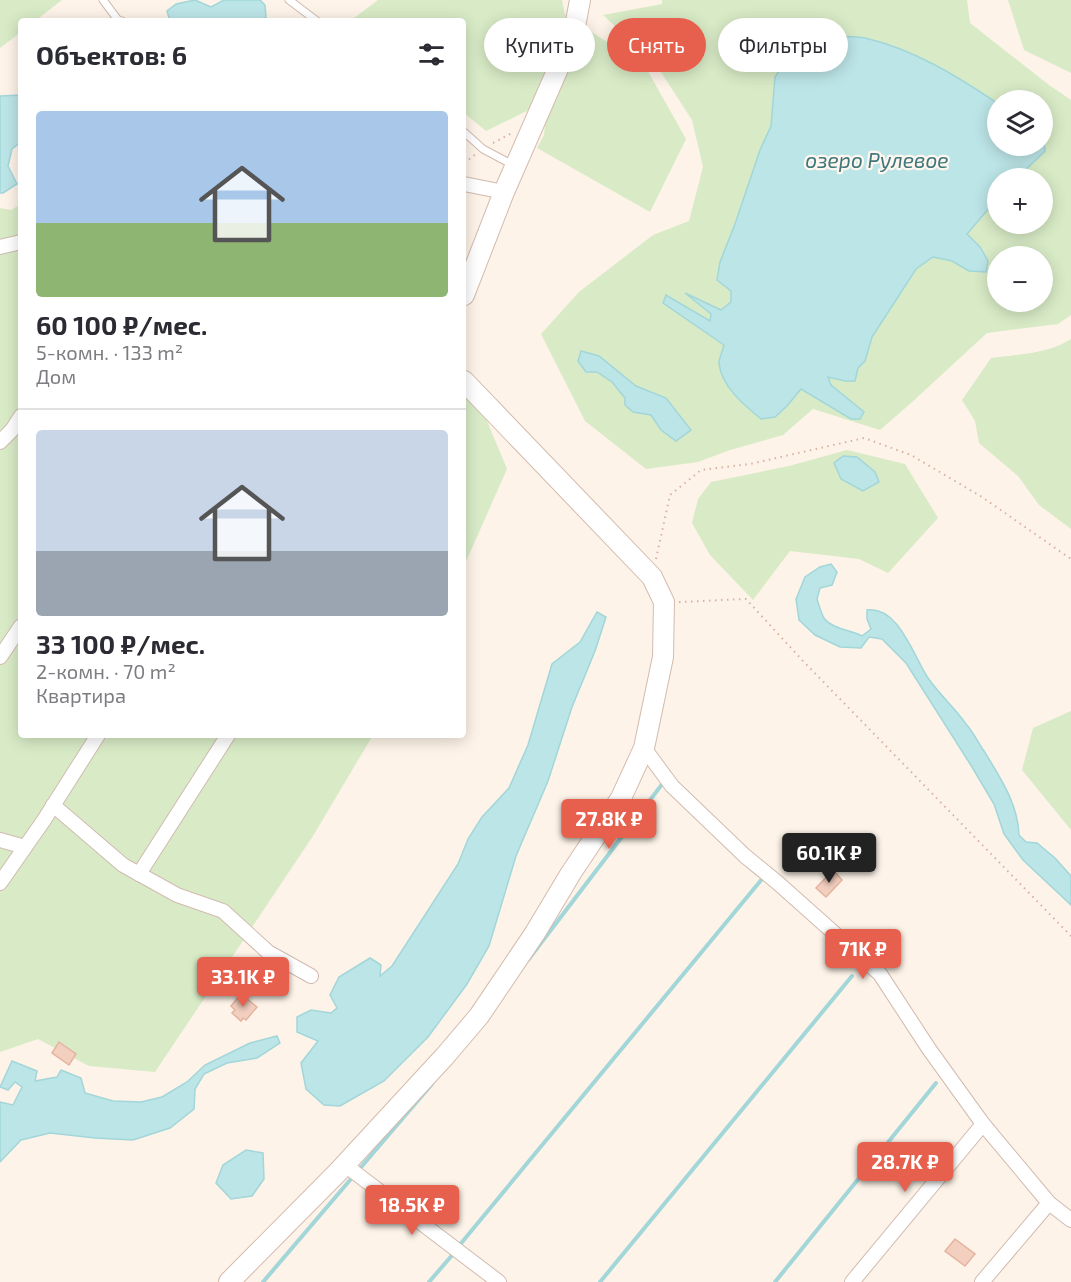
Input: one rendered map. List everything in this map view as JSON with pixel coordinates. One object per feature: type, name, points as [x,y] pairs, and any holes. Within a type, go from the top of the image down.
[{"type":"street","points":[[466,290],[504,192],[574,32],[580,0]]},
{"type":"street","points":[[466,184],[504,192]]},
{"type":"street","points":[[0,247],[18,243]]},
{"type":"street","points":[[229,1282],[345,1165],[479,1016],[621,798],[644,748],[663,657],[664,602],[652,577],[466,383]]},
{"type":"street","points":[[0,442],[18,421]]},
{"type":"street","points":[[0,657],[18,630]]},
{"type":"street","points":[[0,883],[96,738]]},
{"type":"street","points":[[139,874],[226,738]]},
{"type":"street","points":[[644,748],[672,786],[729,841],[880,974],[928,1049],[983,1124],[1049,1203],[1071,1220]]},
{"type":"street","points":[[53,805],[123,865],[177,895],[223,911],[268,952],[311,976]]},
{"type":"street","points":[[0,840],[25,847]]},
{"type":"street","points":[[852,1282],[983,1124]]},
{"type":"street","points":[[345,1165],[499,1282]]},
{"type":"street","points":[[982,1282],[1049,1203]]},
{"type":"lane","points":[[103,0],[116,18]]},
{"type":"lane","points":[[289,0],[313,18]]},
{"type":"lane","points":[[466,134],[483,149],[515,166]]},
{"type":"path","points":[[466,162],[483,149],[535,120]]},
{"type":"path","points":[[652,577],[670,495],[701,470],[750,464],[864,438],[911,455],[942,473],[982,497],[1071,559]]},
{"type":"path","points":[[664,602],[746,600],[1071,936]]},
{"type":"green space","points":[[0,0],[62,0],[39,18],[18,18],[18,34],[0,48]]},
{"type":"green space","points":[[378,0],[562,0],[565,15],[570,18],[484,18],[484,72],[595,72],[595,34],[607,42],[607,72],[648,72],[686,139],[650,212],[537,148],[544,135],[547,101],[486,131],[466,115],[466,18],[354,18]]},
{"type":"green space","points":[[662,0],[967,0],[970,23],[1071,100],[1071,315],[1058,324],[987,333],[880,430],[813,409],[783,435],[698,462],[646,469],[585,421],[541,334],[579,292],[653,235],[689,221],[703,167],[692,120],[661,72],[706,72],[706,18],[607,19],[603,15],[662,4]]},
{"type":"green space","points":[[1008,0],[1071,0],[1071,73],[1024,50]]},
{"type":"green space","points":[[18,206],[18,738],[371,738],[313,836],[155,1072],[89,1066],[38,1039],[0,1052],[0,208],[11,210]]},
{"type":"green space","points":[[1071,339],[1071,529],[1039,505],[1018,476],[979,443],[975,421],[962,400],[991,358],[1043,350]]},
{"type":"green space","points":[[466,393],[482,409],[507,469],[466,561]]},
{"type":"green space","points":[[847,450],[905,464],[938,518],[888,573],[859,559],[790,551],[753,600],[710,555],[692,523],[698,499],[711,482],[789,466]]},
{"type":"green space","points":[[1071,711],[1071,830],[1022,770],[1033,728]]},
{"type":"water","points":[[195,0],[211,7],[224,0],[260,0],[265,5],[266,17],[169,18],[167,11],[176,4]]},
{"type":"water","name":"озеро Рулевое","points":[[848,37],[861,37],[883,43],[934,64],[987,97],[987,156],[1040,156],[1027,168],[987,168],[987,211],[967,234],[980,247],[987,259],[986,272],[969,271],[952,261],[933,257],[916,269],[872,337],[865,361],[858,368],[855,381],[828,377],[831,385],[864,412],[860,419],[851,419],[801,389],[775,417],[761,419],[734,394],[724,379],[719,363],[724,345],[663,303],[666,295],[710,321],[711,314],[685,293],[721,310],[731,302],[731,291],[717,280],[720,262],[760,150],[771,126],[775,77],[778,72],[848,72]]},
{"type":"water","points":[[18,95],[18,144],[12,149],[8,166],[17,184],[3,193],[0,193],[0,96]]},
{"type":"water","points":[[581,351],[599,356],[636,386],[666,398],[691,430],[676,441],[661,430],[651,415],[633,412],[625,405],[625,398],[612,382],[597,372],[586,372],[578,361]]},
{"type":"water","points":[[843,456],[857,457],[875,472],[879,482],[863,491],[841,479],[834,463]]},
{"type":"water","points":[[831,564],[837,572],[832,585],[820,588],[817,599],[824,618],[837,627],[862,636],[871,629],[867,619],[867,610],[878,611],[888,616],[896,624],[928,678],[971,730],[996,771],[1012,802],[1019,835],[1026,842],[1037,843],[1071,876],[1071,905],[1023,860],[1004,834],[994,804],[906,663],[882,639],[869,637],[861,648],[840,647],[815,635],[799,620],[796,599],[805,577],[820,567]]},
{"type":"water","points":[[597,612],[606,617],[572,707],[548,781],[516,856],[489,946],[467,984],[428,1037],[384,1081],[340,1106],[324,1105],[306,1089],[301,1063],[318,1041],[297,1032],[297,1017],[311,1010],[331,1013],[337,1008],[330,995],[339,977],[370,958],[381,965],[380,976],[392,966],[458,864],[468,839],[482,817],[509,788],[528,745],[552,664],[580,642]]},
{"type":"water","points":[[277,1036],[280,1043],[257,1058],[227,1063],[204,1074],[195,1089],[194,1109],[170,1128],[133,1140],[50,1133],[21,1140],[0,1162],[0,1102],[13,1105],[22,1087],[15,1082],[8,1090],[0,1087],[12,1061],[37,1071],[35,1081],[57,1077],[61,1070],[81,1078],[85,1093],[113,1101],[141,1102],[162,1097],[187,1082],[205,1065],[250,1043]]},
{"type":"water","points":[[246,1150],[263,1153],[264,1179],[252,1196],[231,1199],[216,1183],[223,1165]]},
{"type":"building","points":[[833,870],[842,880],[826,897],[816,888]]},
{"type":"building","points":[[241,994],[257,1007],[246,1020],[243,1018],[241,1021],[232,1013],[235,1010],[231,1006]]},
{"type":"building","points":[[59,1042],[76,1054],[69,1065],[52,1053]]},
{"type":"building","points":[[955,1239],[975,1254],[965,1266],[945,1251]]},
{"type":"waterway","points":[[528,960],[663,783]]},
{"type":"waterway","points":[[458,1247],[762,879]]},
{"type":"waterway","points":[[600,1282],[852,976]]},
{"type":"waterway","points":[[775,1282],[936,1083]]},
{"type":"waterway","points":[[263,1282],[432,1084]]},
{"type":"waterway","points":[[429,1282],[454,1253]]}]
